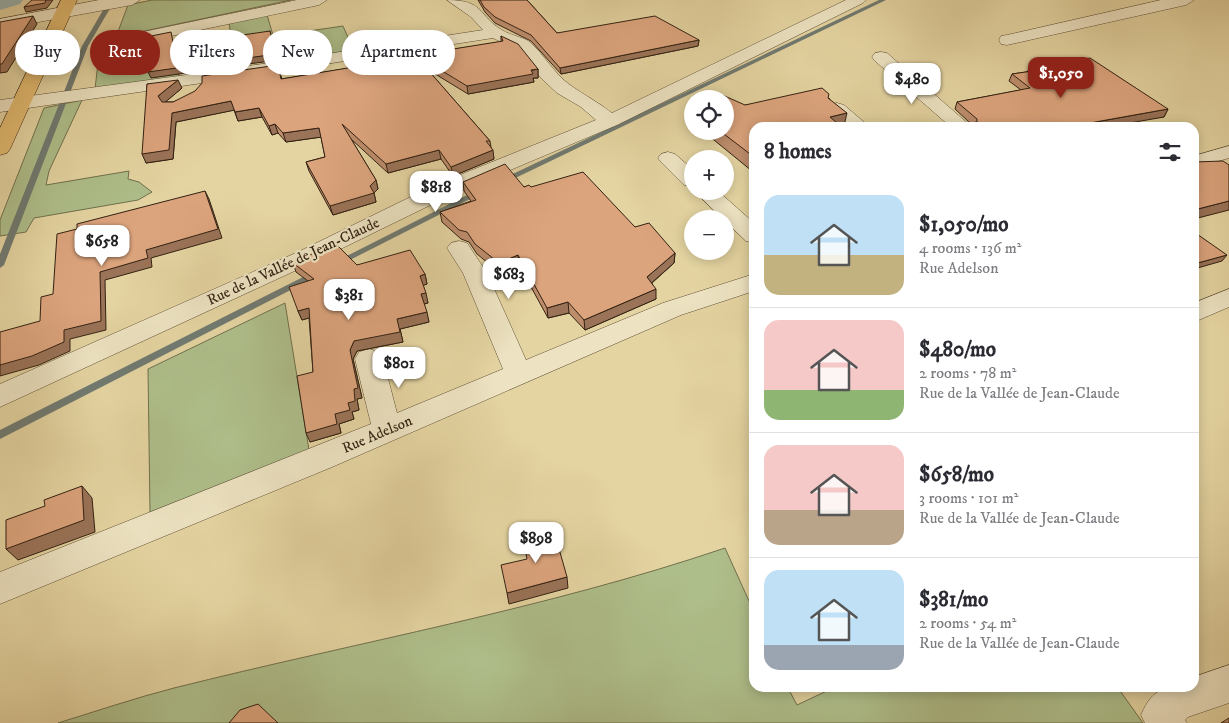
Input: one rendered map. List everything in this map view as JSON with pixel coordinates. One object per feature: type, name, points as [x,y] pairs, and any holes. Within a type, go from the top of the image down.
[{"type":"main road","points":[[0,149],[67,5]]},
{"type":"street","points":[[160,34],[319,0]]},
{"type":"street","points":[[455,0],[477,14],[495,33],[526,47],[547,74],[563,89],[588,103],[610,121]]},
{"type":"street","name":"Rue de la Vallée de Jean-Claude","points":[[0,396],[298,261],[443,190],[610,121],[826,8],[858,0]]},
{"type":"street","points":[[1007,40],[1143,8],[1186,0]]},
{"type":"street","points":[[0,24],[67,5],[90,6],[126,1]]},
{"type":"street","points":[[0,106],[193,80],[495,33]]},
{"type":"street","points":[[881,58],[957,122]]},
{"type":"street","points":[[181,100],[195,90],[193,80]]},
{"type":"street","points":[[837,109],[854,122]]},
{"type":"street","points":[[1199,161],[1229,152]]},
{"type":"street","points":[[668,158],[684,173]]},
{"type":"street","points":[[714,200],[749,232]]},
{"type":"street","points":[[459,248],[475,273],[519,374]]},
{"type":"street","name":"Rue Adelson","points":[[0,588],[387,430],[672,309],[749,284]]},
{"type":"street","points":[[1199,311],[1229,297]]},
{"type":"street","points":[[369,359],[387,430]]},
{"type":"street","points":[[1167,723],[1161,715],[1176,702],[1229,684]]},
{"type":"green space","points":[[152,0],[291,0],[149,30],[119,30],[128,5]]},
{"type":"green space","points":[[267,15],[272,30],[263,30],[263,36],[253,38],[253,30],[230,30],[229,23]]},
{"type":"green space","points":[[343,26],[345,30],[342,30],[342,53],[332,54],[332,30],[316,30]]},
{"type":"green space","points":[[170,52],[170,75],[179,75],[179,78],[95,89],[97,75],[160,75],[160,54]]},
{"type":"green space","points":[[82,100],[49,171],[46,185],[129,171],[128,179],[139,182],[152,192],[138,200],[34,218],[26,232],[0,236],[0,220],[44,108]]},
{"type":"green space","points":[[285,303],[309,450],[150,512],[148,369]]},
{"type":"green space","points":[[725,548],[749,601],[749,692],[790,692],[797,705],[825,692],[1121,692],[1143,723],[58,723],[174,688],[451,624],[657,570]]},
{"type":"building","points":[[32,0],[46,0],[45,3],[24,7]]},
{"type":"building","points":[[480,0],[527,0],[557,33],[655,16],[699,40],[560,68],[531,35],[495,17],[484,7]]},
{"type":"building","points":[[33,16],[24,30],[15,30],[15,44],[2,64],[0,64],[0,22]]},
{"type":"building","points":[[170,32],[170,69],[160,70],[160,34]]},
{"type":"building","points":[[263,32],[263,56],[253,57],[253,33]]},
{"type":"building","points":[[501,36],[518,44],[538,69],[531,70],[533,74],[467,86],[449,75],[455,75],[455,49],[503,41]]},
{"type":"building","points":[[1090,58],[1168,109],[1095,122],[977,122],[977,119],[957,102],[1030,88],[1012,74],[1032,71],[1029,69]]},
{"type":"building","points":[[263,67],[263,75],[280,75],[281,79],[305,75],[332,75],[332,71],[342,69],[342,75],[432,75],[490,141],[486,141],[493,150],[451,167],[439,150],[386,164],[342,124],[376,180],[370,186],[374,193],[330,206],[306,162],[325,157],[319,128],[283,133],[275,124],[269,126],[259,108],[235,112],[231,101],[172,113],[169,150],[142,154],[147,84],[178,80],[158,96],[162,102],[173,102],[195,91],[202,83],[202,76],[253,75],[253,69]]},
{"type":"building","points":[[822,88],[829,94],[828,98],[847,113],[830,117],[836,122],[749,122],[749,153],[732,140],[734,140],[734,100],[745,105]]},
{"type":"building","points":[[1223,161],[1229,165],[1229,201],[1199,209],[1199,162]]},
{"type":"building","points":[[505,164],[524,187],[529,185],[531,187],[583,172],[635,227],[649,223],[675,253],[647,277],[656,289],[584,320],[568,302],[547,308],[518,255],[499,263],[475,244],[467,232],[459,230],[440,212],[476,200],[463,182]]},
{"type":"building","points":[[205,191],[218,229],[146,250],[148,258],[100,272],[101,321],[64,330],[64,342],[32,356],[0,365],[0,332],[40,321],[41,297],[53,294],[57,234],[77,229],[77,224]]},
{"type":"building","points":[[1199,235],[1227,255],[1199,263]]},
{"type":"building","points":[[335,243],[357,265],[410,250],[425,274],[420,276],[426,293],[421,294],[427,312],[397,319],[400,332],[354,341],[350,350],[358,388],[354,389],[355,401],[348,403],[350,410],[335,414],[337,424],[306,433],[297,376],[313,372],[309,308],[298,311],[289,287],[314,279],[293,263]]},
{"type":"building","points":[[82,486],[84,520],[6,549],[6,520],[45,506],[44,500]]},
{"type":"building","points":[[554,531],[567,577],[507,593],[501,565],[527,559],[523,538]]},
{"type":"building","points":[[258,704],[278,723],[229,723],[240,710]]},
{"type":"waterway","points":[[0,4],[13,0]]},
{"type":"waterway","points":[[0,265],[85,46],[112,0]]},
{"type":"waterway","points":[[502,181],[883,0]]},
{"type":"waterway","points":[[337,263],[480,192]]},
{"type":"waterway","points":[[0,435],[317,273]]}]
